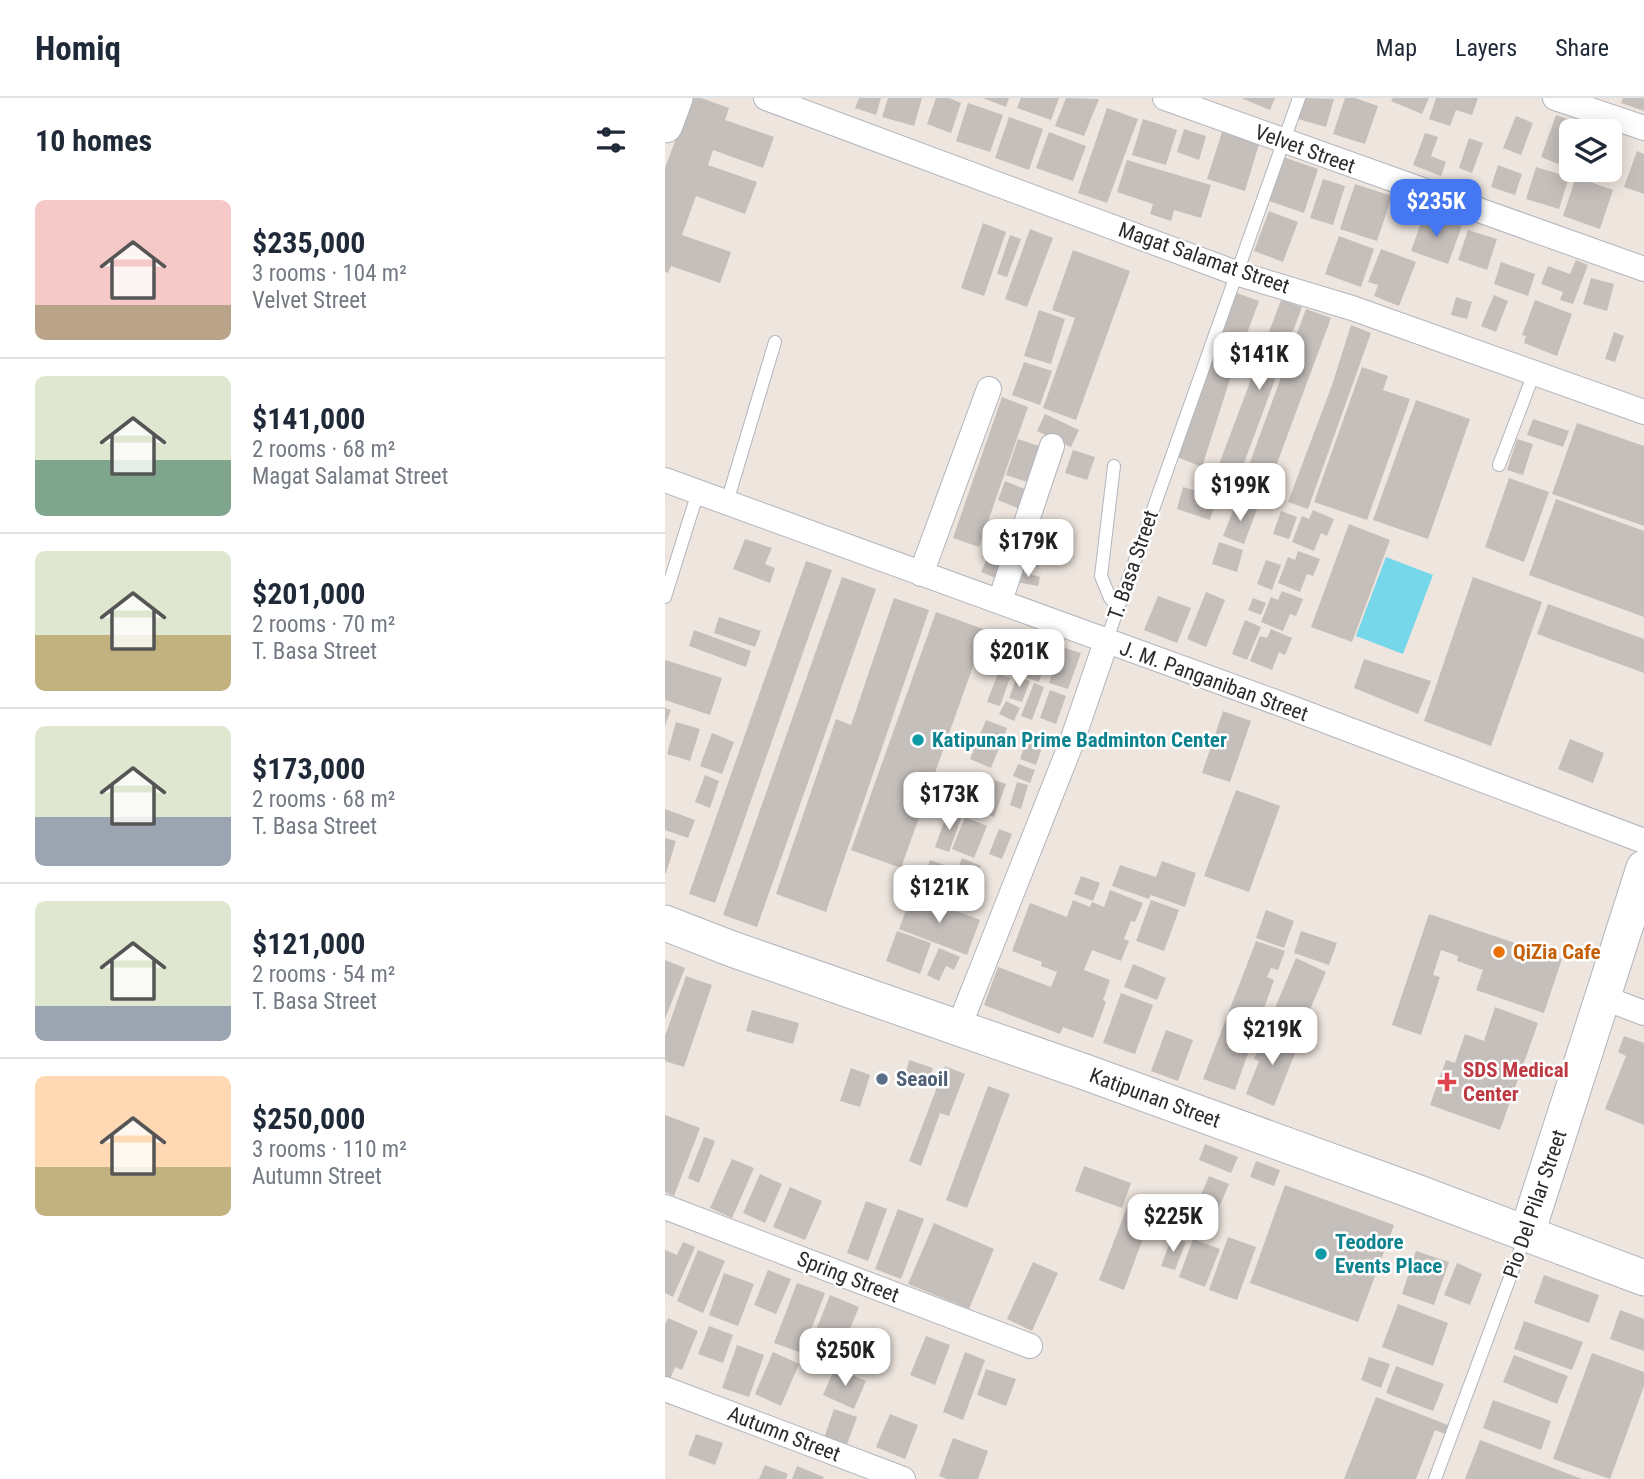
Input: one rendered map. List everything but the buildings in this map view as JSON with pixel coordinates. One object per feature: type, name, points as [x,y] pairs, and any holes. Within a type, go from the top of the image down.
[{"type":"street","points":[[665,125],[675,98]]},
{"type":"street","name":"Magat Salamat Street","points":[[765,98],[1236,273],[1352,308],[1644,412]]},
{"type":"street","name":"Velvet Street","points":[[1165,98],[1644,270]]},
{"type":"street","points":[[1555,98],[1644,128]]},
{"type":"street","points":[[921,574],[989,389]]},
{"type":"street","points":[[1000,601],[1052,446]]},
{"type":"street","name":"J. M. Panganiban Street","points":[[665,480],[1289,707],[1644,841]]},
{"type":"street","name":"T. Basa Street","points":[[958,1028],[1066,756],[1106,642]]},
{"type":"street","name":"Pio Del Pilar Street","points":[[1527,1233],[1644,868]]},
{"type":"street","name":"Katipunan Street","points":[[665,923],[732,949],[1085,1072],[1644,1278]]},
{"type":"street","points":[[1602,998],[1644,1013]]},
{"type":"street","name":"Spring Street","points":[[665,1207],[1030,1346]]},
{"type":"street","name":"Autumn Street","points":[[665,1389],[903,1479]]},
{"type":"lane","name":"T. Basa Street","points":[[1106,642],[1299,98]]},
{"type":"lane","points":[[727,502],[775,342]]},
{"type":"lane","points":[[1499,464],[1534,373]]},
{"type":"lane","points":[[1114,466],[1101,576],[1110,598],[1118,607]]},
{"type":"lane","points":[[665,597],[698,492]]},
{"type":"lane","name":"Pio Del Pilar Street","points":[[1435,1479],[1527,1233]]},
{"type":"water","points":[[1386,557],[1433,575],[1403,654],[1356,636]]},
{"type":"place","name":"Katipunan Prime Badminton Center","points":[[918,740]]},
{"type":"place","name":"QiZia Cafe","points":[[1499,952]]},
{"type":"place","name":"Seaoil","points":[[882,1079]]},
{"type":"place","name":"SDS Medical Center","points":[[1447,1082]]},
{"type":"place","name":"Teodore Events Place","points":[[1321,1254]]}]
